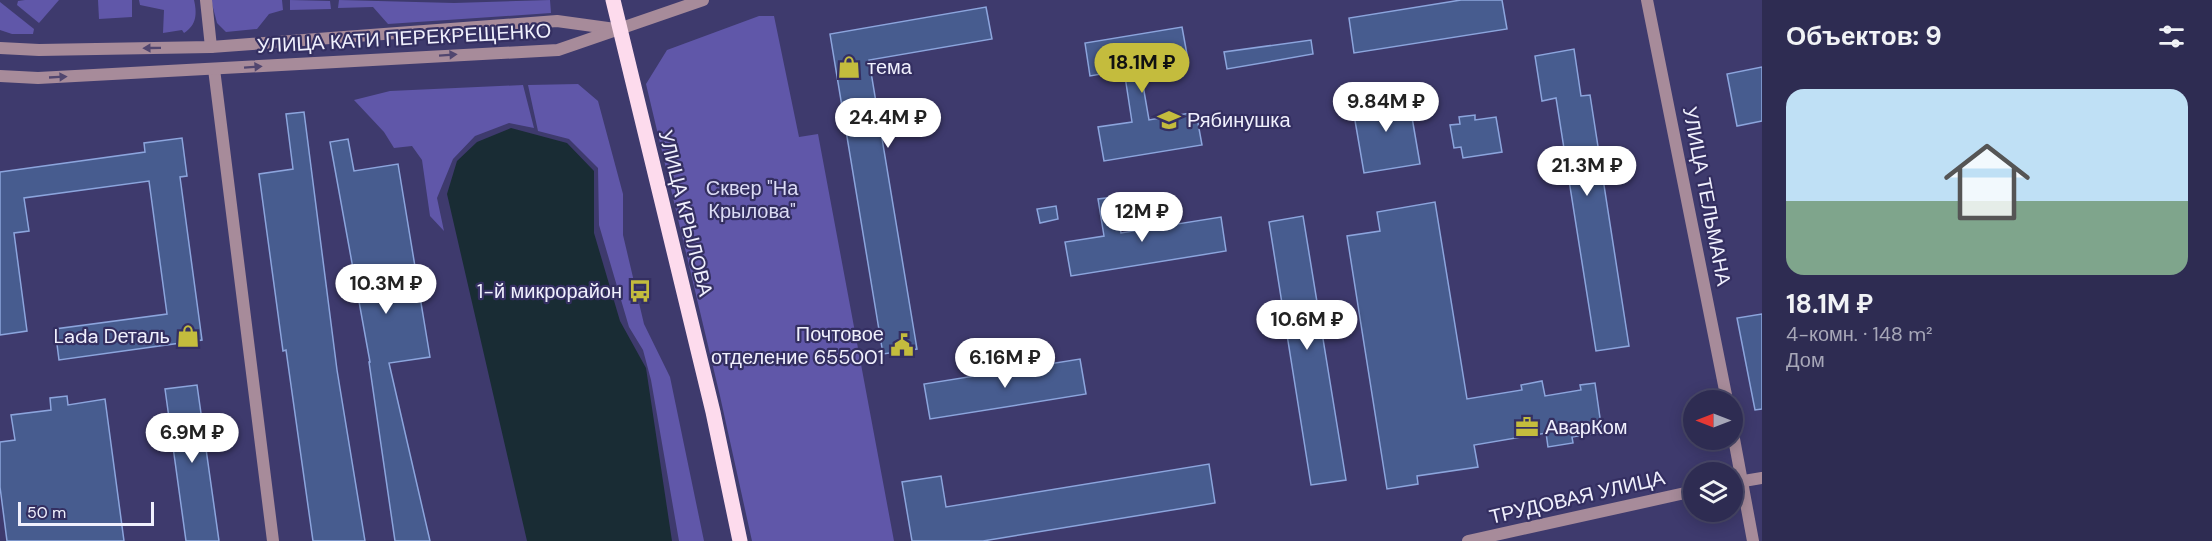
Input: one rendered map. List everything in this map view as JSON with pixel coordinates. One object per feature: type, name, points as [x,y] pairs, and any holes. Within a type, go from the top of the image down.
[{"type":"main road","name":"УЛИЦА КРЫЛОВА","points":[[613,0],[713,412],[740,541]]},
{"type":"street","points":[[206,0],[210,47]]},
{"type":"street","points":[[619,29],[703,0]]},
{"type":"street","name":"УЛИЦА ТЕЛЬМАНА","points":[[1647,0],[1725,390]]},
{"type":"street","name":"УЛИЦА КАТИ ПЕРЕКРЕЩЕНКО","points":[[0,48],[39,50],[210,47],[557,21],[619,29]]},
{"type":"street","name":"УЛИЦА КАТИ ПЕРЕКРЕЩЕНКО","points":[[0,76],[38,78],[558,50],[619,29]]},
{"type":"street","points":[[214,69],[273,541]]},
{"type":"street","points":[[1743,481],[1762,478]]},
{"type":"street","name":"ТРУДОВАЯ УЛИЦА","points":[[1468,541],[1507,537],[1605,509],[1683,493]]},
{"type":"street","points":[[1743,502],[1753,541]]},
{"type":"green space","points":[[59,0],[39,23],[17,5],[18,1]]},
{"type":"green space","points":[[98,0],[132,0],[132,17],[99,19]]},
{"type":"green space","points":[[139,0],[194,0],[196,14],[194,22],[184,33],[182,30],[163,33],[164,10],[140,5]]},
{"type":"green space","points":[[211,0],[282,0],[283,10],[269,14],[257,29],[226,32],[217,23]]},
{"type":"green space","points":[[290,0],[330,1],[331,9],[290,10]]},
{"type":"green space","points":[[339,0],[454,3],[550,0],[551,13],[388,24],[373,7],[338,8]]},
{"type":"green space","points":[[0,2],[34,29],[33,34],[12,34],[0,30]]},
{"type":"green space","name":"Сквер \"На Крылова\"","points":[[759,16],[774,16],[799,137],[818,134],[894,541],[752,541],[646,84],[667,50]]},
{"type":"green space","points":[[578,84],[598,101],[623,194],[623,235],[644,324],[670,377],[704,541],[679,541],[651,380],[643,350],[629,327],[599,225],[598,168],[569,139],[538,131],[528,85]]},
{"type":"green space","points":[[523,85],[534,128],[509,123],[475,136],[453,159],[437,198],[444,231],[430,216],[422,160],[412,146],[394,148],[384,132],[354,100],[390,91]]},
{"type":"water","points":[[511,128],[567,143],[594,171],[594,233],[620,321],[646,368],[672,541],[527,541],[447,194],[457,161],[477,142]]},
{"type":"building","points":[[1461,0],[1502,0],[1507,29],[1354,53],[1349,18]]},
{"type":"building","points":[[986,7],[992,39],[869,60],[917,349],[883,354],[830,34]]},
{"type":"building","points":[[1182,27],[1188,60],[1140,68],[1149,120],[1196,112],[1202,145],[1104,161],[1098,127],[1132,122],[1124,70],[1090,76],[1085,43]]},
{"type":"building","points":[[1311,40],[1313,54],[1227,69],[1224,52]]},
{"type":"building","points":[[1574,49],[1581,96],[1590,95],[1629,346],[1596,351],[1556,98],[1542,101],[1535,56]]},
{"type":"building","points":[[1762,67],[1762,121],[1737,126],[1727,74]]},
{"type":"building","points":[[1408,94],[1420,164],[1364,173],[1352,103]]},
{"type":"building","points":[[304,112],[337,370],[365,541],[313,541],[286,350],[283,351],[259,174],[293,169],[286,114]]},
{"type":"building","points":[[1475,115],[1475,120],[1496,117],[1502,152],[1463,158],[1461,147],[1454,148],[1450,125],[1460,124],[1459,117]]},
{"type":"building","points":[[182,138],[187,176],[180,177],[202,340],[59,360],[55,329],[167,314],[149,181],[24,198],[29,231],[14,233],[27,331],[0,335],[0,172],[145,152],[144,143]]},
{"type":"building","points":[[348,139],[354,171],[398,164],[430,357],[389,363],[430,541],[395,541],[370,362],[330,142]]},
{"type":"building","points":[[1114,197],[1121,233],[1221,217],[1226,251],[1071,276],[1065,242],[1104,236],[1098,199]]},
{"type":"building","points":[[1435,202],[1467,399],[1522,390],[1521,385],[1542,381],[1545,396],[1581,390],[1580,385],[1595,383],[1602,432],[1572,437],[1573,443],[1548,447],[1546,433],[1474,445],[1478,467],[1417,476],[1418,484],[1387,489],[1347,236],[1380,231],[1377,212]]},
{"type":"building","points":[[1056,206],[1058,219],[1040,223],[1037,209]]},
{"type":"building","points":[[1303,216],[1346,480],[1311,485],[1269,222]]},
{"type":"building","points":[[1762,314],[1762,409],[1755,410],[1737,318]]},
{"type":"building","points":[[1080,359],[1086,394],[930,419],[924,384]]},
{"type":"building","points":[[197,385],[219,541],[186,541],[165,389]]},
{"type":"building","points":[[67,396],[68,405],[105,399],[124,541],[7,541],[0,487],[0,442],[15,440],[11,415],[51,410],[50,398]]},
{"type":"building","points":[[1209,464],[1215,503],[983,541],[912,541],[902,482],[941,476],[946,507]]},
{"type":"place","name":"тема","points":[[849,67]]},
{"type":"place","name":"Рябинушка","points":[[1169,120]]},
{"type":"place","name":"1-й микрорайон","points":[[640,291]]},
{"type":"place","name":"Lada Dеталь","points":[[188,336]]},
{"type":"place","name":"Почтовое отделение 655001","points":[[902,345]]},
{"type":"place","name":"АварКом","points":[[1527,427]]}]
